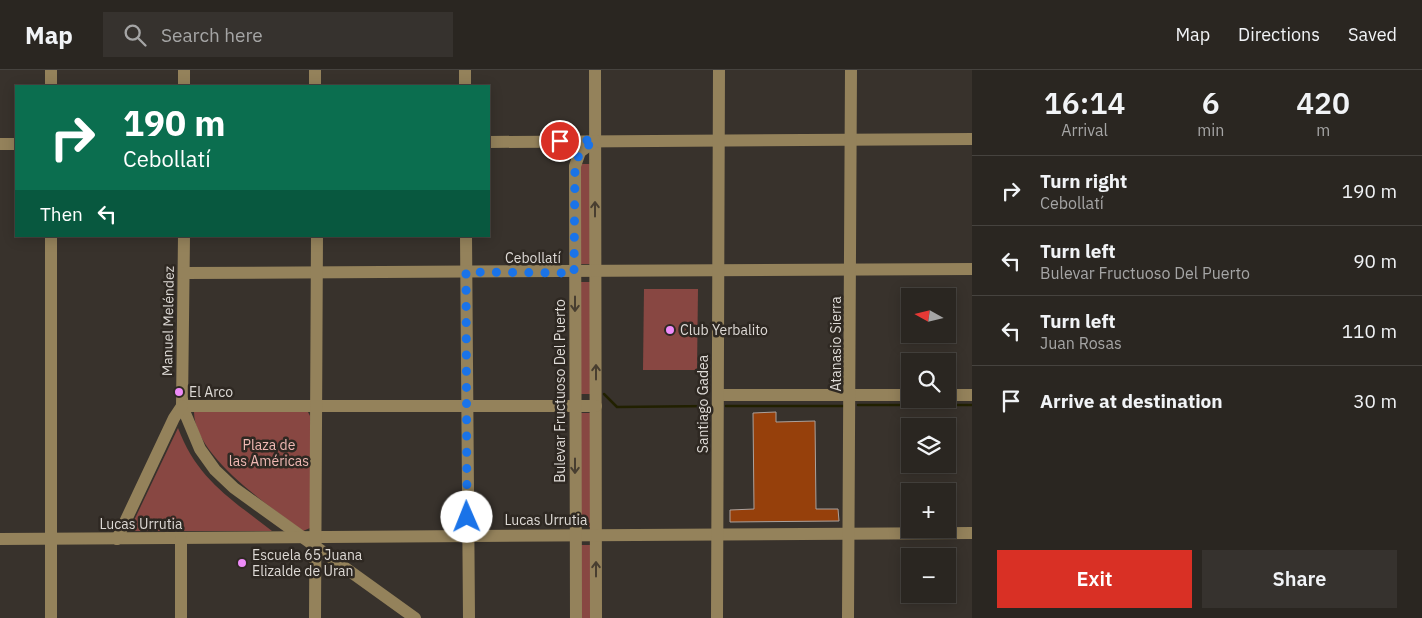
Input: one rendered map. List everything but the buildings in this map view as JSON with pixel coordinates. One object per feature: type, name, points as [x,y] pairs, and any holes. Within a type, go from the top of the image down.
[{"type":"street","points":[[51,70],[51,85]]},
{"type":"street","points":[[184,70],[184,85]]},
{"type":"street","points":[[315,70],[315,85]]},
{"type":"street","points":[[465,70],[465,85]]},
{"type":"street","points":[[595,70],[596,618]]},
{"type":"street","name":"Santiago Gadea","points":[[717,618],[719,70]]},
{"type":"street","name":"Atanasio Sierra","points":[[848,618],[850,534],[851,70]]},
{"type":"street","points":[[490,142],[972,139]]},
{"type":"street","name":"Bulevar Fructuoso Del Puerto","points":[[576,618],[575,166],[580,152],[595,140]]},
{"type":"street","points":[[0,144],[15,144]]},
{"type":"street","points":[[51,237],[51,618]]},
{"type":"street","name":"Manuel Meléndez","points":[[182,406],[184,237]]},
{"type":"street","points":[[315,618],[317,237]]},
{"type":"street","points":[[466,237],[469,618]]},
{"type":"street","name":"Cebollatí","points":[[184,273],[574,273],[972,269]]},
{"type":"street","points":[[718,395],[901,394]]},
{"type":"street","points":[[956,394],[972,395]]},
{"type":"street","points":[[182,406],[466,404],[596,406]]},
{"type":"street","points":[[182,406],[200,449],[215,470],[234,488],[301,537]]},
{"type":"street","points":[[117,539],[174,418],[182,406]]},
{"type":"street","name":"Lucas Urrutia","points":[[0,539],[301,537],[315,542],[467,536],[972,532]]},
{"type":"street","points":[[181,539],[181,618]]},
{"type":"street","points":[[315,542],[415,618]]},
{"type":"green space","points":[[579,164],[590,164],[590,264],[579,264]]},
{"type":"green space","points":[[579,282],[590,282],[591,394],[580,394]]},
{"type":"green space","name":"Club Yerbalito","points":[[644,289],[698,289],[697,370],[643,370]]},
{"type":"green space","name":"Plaza de las Américas","points":[[194,411],[308,412],[310,416],[310,528],[303,531],[236,479],[206,445],[197,428]]},
{"type":"green space","points":[[580,413],[591,413],[592,527],[581,527]]},
{"type":"green space","name":"Plaza de las Américas","points":[[178,428],[186,446],[205,475],[229,498],[272,531],[129,531]]},
{"type":"green space","points":[[581,545],[592,545],[592,618],[581,618]]},
{"type":"waterway","points":[[604,394],[617,407],[712,406]]},
{"type":"waterway","points":[[858,405],[972,405]]},
{"type":"waterway","points":[[726,406],[844,406]]},
{"type":"place","name":"Club Yerbalito","points":[[670,330]]},
{"type":"place","name":"El Arco","points":[[179,392]]},
{"type":"place","name":"Escuela 65 Juana Elizalde de Uran","points":[[242,563]]},
{"type":"route","points":[[467,517],[466,272],[574,273],[575,166],[580,152],[595,140],[560,141]]}]
